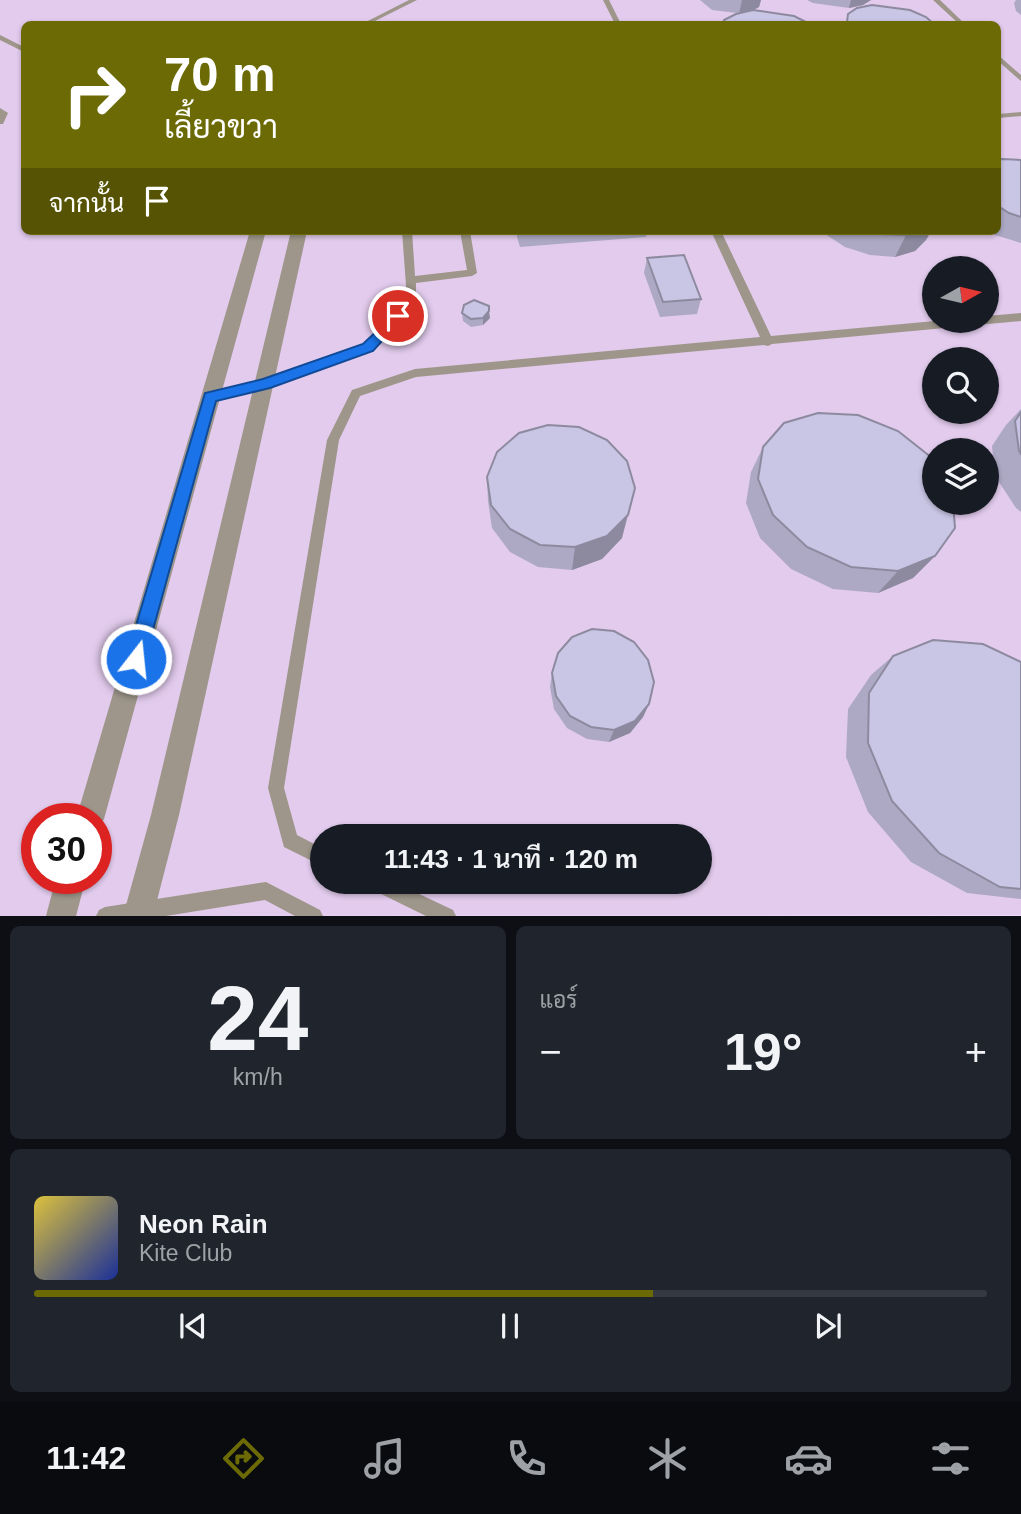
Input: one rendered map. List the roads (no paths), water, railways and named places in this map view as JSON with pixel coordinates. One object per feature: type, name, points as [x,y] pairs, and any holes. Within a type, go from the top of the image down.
[{"type":"street","points":[[95,803],[257,235]]},
{"type":"street","points":[[139,913],[165,815],[298,235]]},
{"type":"street","points":[[61,915],[67,894]]},
{"type":"lane","points":[[371,21],[414,0]]},
{"type":"lane","points":[[606,0],[616,21]]},
{"type":"lane","points":[[936,0],[959,21]]},
{"type":"lane","points":[[0,37],[21,48]]},
{"type":"lane","points":[[1001,60],[1021,79]]},
{"type":"lane","points":[[0,110],[4,113],[0,122]]},
{"type":"lane","points":[[1001,117],[1021,114]]},
{"type":"lane","points":[[210,397],[265,384],[368,348],[412,300],[407,235]]},
{"type":"lane","points":[[411,279],[472,273],[467,235]]},
{"type":"lane","points":[[718,235],[768,342]]},
{"type":"lane","points":[[310,851],[290,841],[276,788],[333,440],[355,393],[415,373],[1021,317]]},
{"type":"lane","points":[[105,915],[139,913],[266,891],[314,915]]},
{"type":"lane","points":[[401,894],[447,915]]}]
